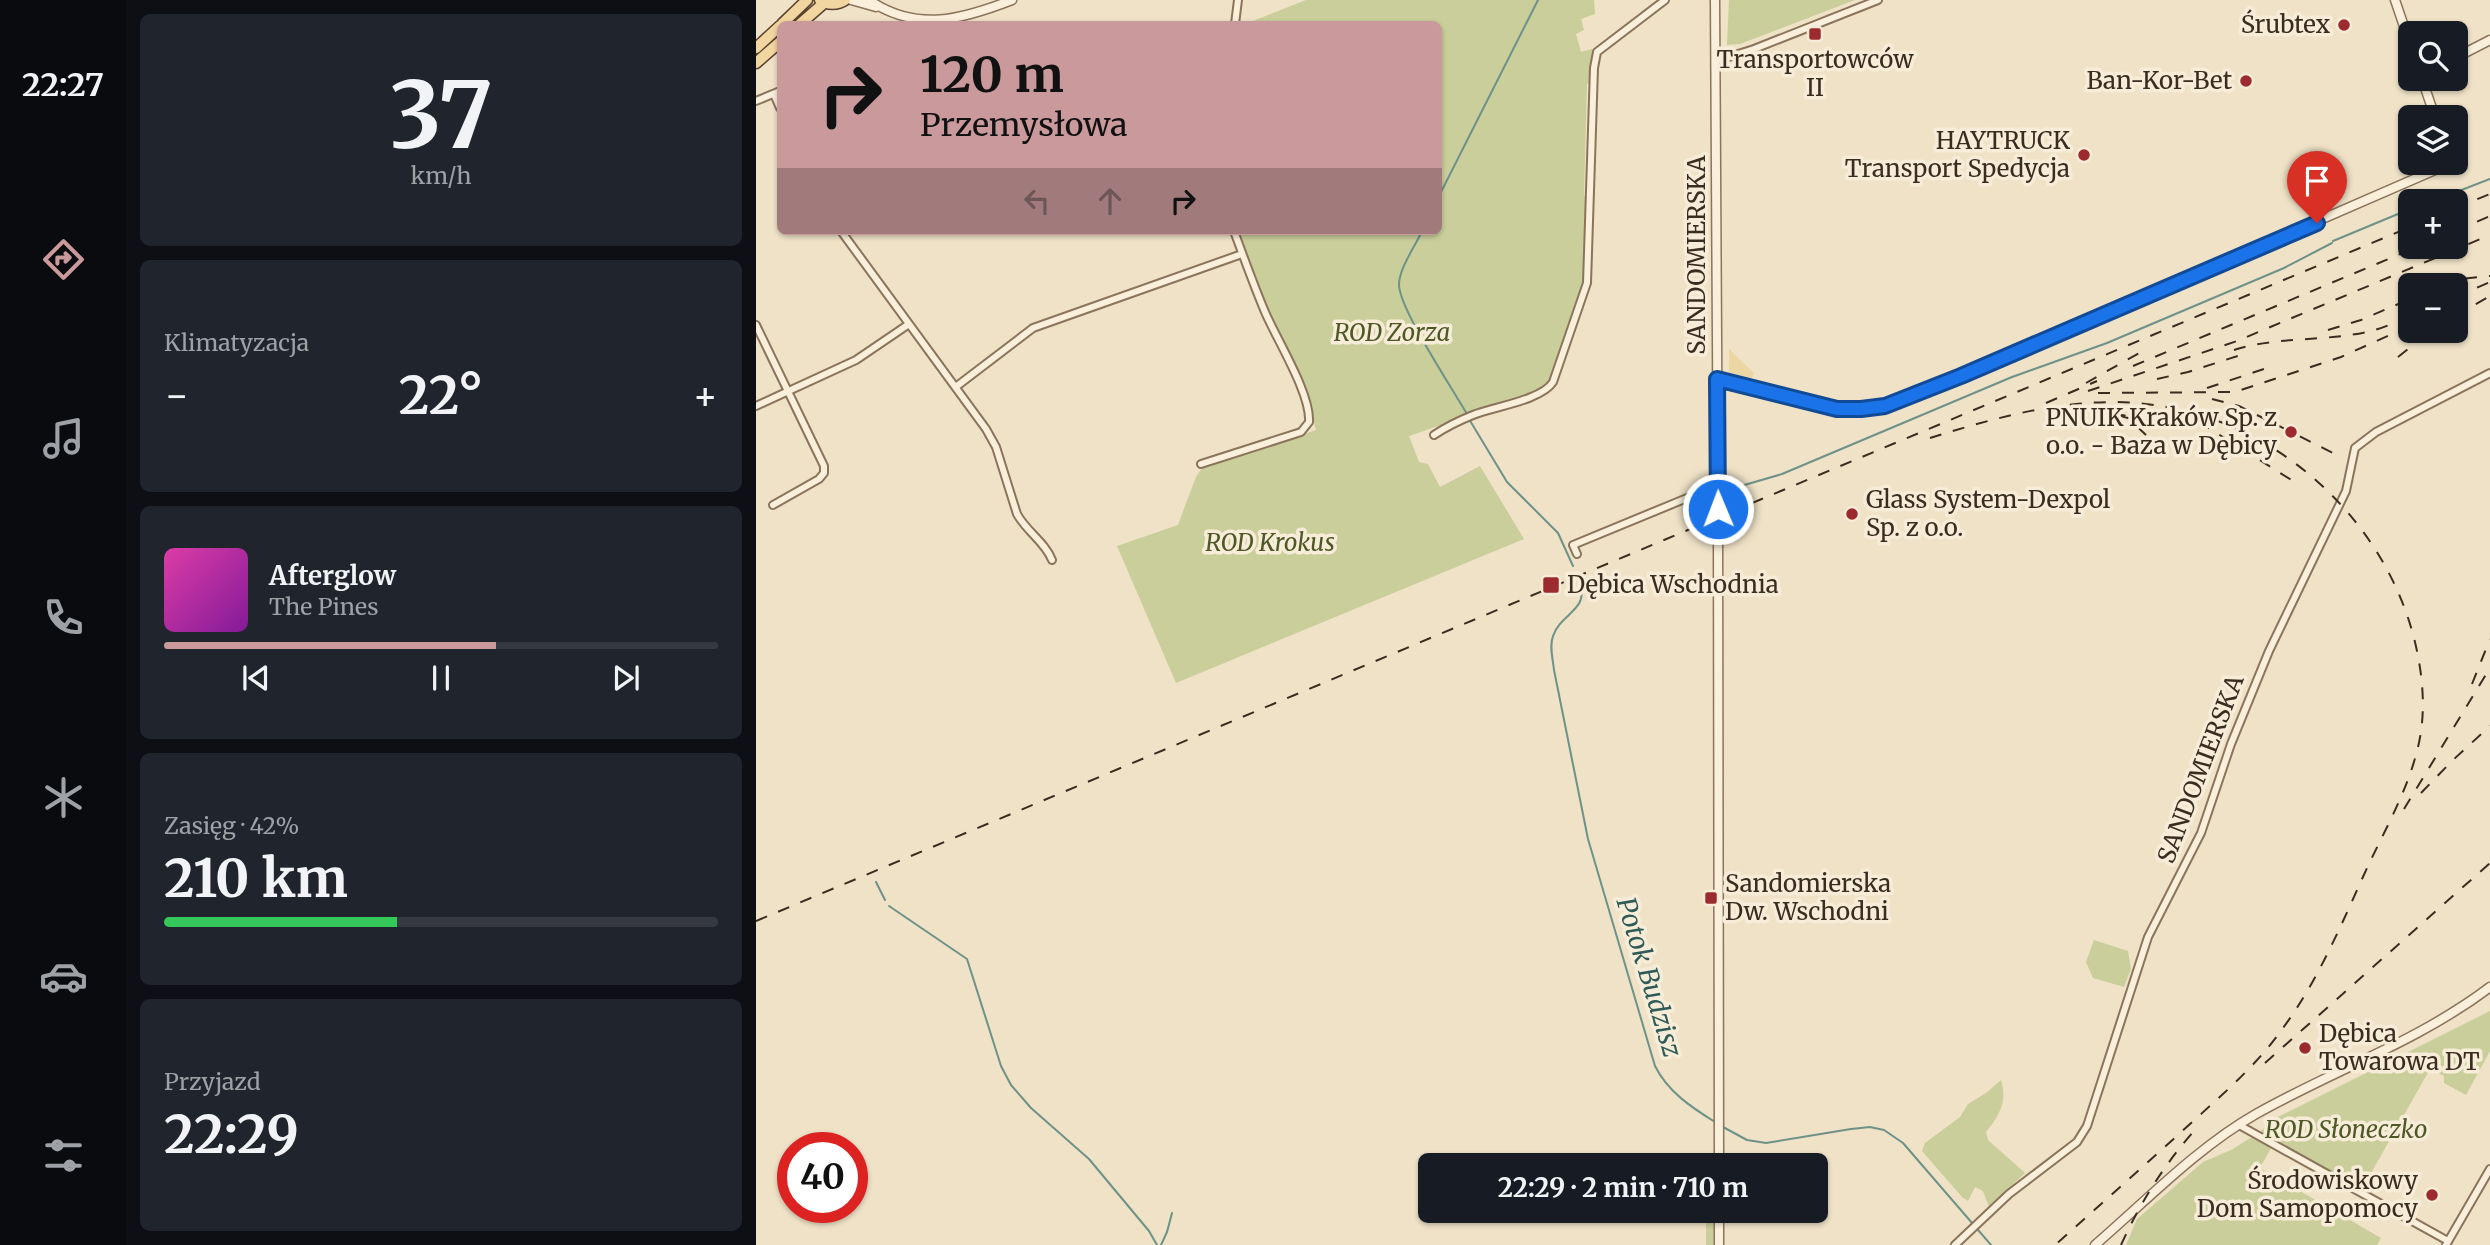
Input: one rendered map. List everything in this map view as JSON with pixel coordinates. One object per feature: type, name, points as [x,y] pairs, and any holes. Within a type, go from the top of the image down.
[{"type":"main road","points":[[785,21],[807,0]]},
{"type":"main road","points":[[803,21],[822,2],[838,3],[845,0]]},
{"type":"main road","points":[[756,48],[777,29]]},
{"type":"main road","points":[[756,63],[777,45]]},
{"type":"street","points":[[851,0],[879,7]]},
{"type":"street","points":[[869,0],[903,20],[971,16],[1012,0]]},
{"type":"street","points":[[1236,20],[1238,0]]},
{"type":"street","points":[[1434,435],[1463,419],[1543,393],[1553,382],[1587,283],[1594,68],[1597,52],[1665,0]]},
{"type":"street","name":"SANDOMIERSKA","points":[[1715,0],[1718,509]]},
{"type":"street","points":[[1716,61],[1754,49],[1878,0]]},
{"type":"street","points":[[2395,0],[2402,21]]},
{"type":"street","points":[[2468,51],[2490,40]]},
{"type":"street","points":[[756,101],[777,92]]},
{"type":"street","points":[[1717,379],[1837,409],[1885,406],[1961,376],[2424,175]]},
{"type":"street","points":[[844,235],[957,386],[996,447],[1023,524],[1049,551],[1052,560]]},
{"type":"street","points":[[1201,464],[1301,432],[1309,422],[1308,408],[1297,379],[1265,312],[1235,235]]},
{"type":"street","points":[[957,386],[1033,328],[1242,254]]},
{"type":"street","points":[[756,406],[856,360],[909,324]]},
{"type":"street","points":[[756,325],[824,466],[824,473],[819,479],[773,505]]},
{"type":"street","name":"SANDOMIERSKA","points":[[1955,1245],[2009,1194],[2077,1142],[2088,1126],[2148,937],[2201,833],[2231,744],[2269,651],[2346,491],[2355,448],[2376,432],[2490,373]]},
{"type":"street","points":[[1573,545],[1704,491],[1718,489]]},
{"type":"street","points":[[1718,522],[1719,1153]]},
{"type":"street","points":[[1567,538],[1577,554]]},
{"type":"street","points":[[2095,1245],[2212,1144],[2239,1125],[2281,1101],[2434,1026],[2490,987]]},
{"type":"street","points":[[2239,1125],[2447,1243],[2490,1169]]},
{"type":"street","points":[[1719,1223],[1719,1245]]},
{"type":"green space","points":[[1306,0],[1594,0],[1595,14],[1581,19],[1584,30],[1576,34],[1581,52],[1592,49],[1591,82],[1587,84],[1584,196],[1589,196],[1585,282],[1550,381],[1541,391],[1409,436],[1419,462],[1428,464],[1440,487],[1480,466],[1524,539],[1176,683],[1117,546],[1178,525],[1202,468],[1316,430],[1305,390],[1269,311],[1240,235],[1442,235],[1442,21],[1253,21]]},
{"type":"green space","points":[[1729,0],[1855,0],[1740,44],[1727,45]]},
{"type":"green space","points":[[2094,940],[2128,951],[2131,969],[2124,987],[2093,978],[2086,962]]},
{"type":"green space","name":"ROD Słoneczko","points":[[2490,1011],[2490,1051],[2466,1095],[2444,1083],[2444,1076],[2430,1069],[2362,1189],[2259,1133],[2274,1119]]},
{"type":"green space","points":[[2001,1080],[2003,1101],[1995,1120],[1986,1132],[1988,1140],[2025,1173],[1989,1207],[1983,1191],[1975,1187],[1968,1201],[1962,1197],[1922,1151],[1925,1143],[1960,1117],[1968,1104]]},
{"type":"green space","name":"ROD Słoneczko","points":[[2252,1137],[2271,1148],[2260,1168],[2381,1238],[2377,1245],[2126,1245],[2137,1219],[2203,1162]]},
{"type":"green space","points":[[1706,1223],[1715,1223],[1715,1245],[1706,1245]]},
{"type":"sand","points":[[1729,349],[1754,373],[1751,379],[1729,372]]},
{"type":"waterway","name":"Potok Budzisz","points":[[1442,190],[1538,0]]},
{"type":"waterway","points":[[2464,189],[2490,179]]},
{"type":"waterway","points":[[2333,241],[2398,214]]},
{"type":"waterway","name":"Potok Budzisz","points":[[1420,235],[1400,278],[1402,297],[1417,330],[1467,414]]},
{"type":"waterway","points":[[1734,488],[1782,474],[2012,377],[2107,343],[2284,268],[2332,243]]},
{"type":"waterway","name":"Potok Budzisz","points":[[1469,419],[1507,482],[1558,533],[1573,566]]},
{"type":"waterway","name":"Potok Budzisz","points":[[1580,584],[1581,600],[1557,628],[1551,649],[1588,839],[1655,1066],[1673,1091],[1715,1122]]},
{"type":"waterway","points":[[876,882],[885,900]]},
{"type":"waterway","points":[[889,906],[967,959],[1001,1066],[1011,1085],[1031,1108],[1089,1159],[1149,1231],[1157,1245]]},
{"type":"waterway","name":"Potok Budzisz","points":[[1723,1127],[1747,1140],[1766,1143],[1851,1129],[1870,1127],[1884,1130],[1903,1143],[1991,1245]]},
{"type":"waterway","points":[[1161,1245],[1172,1213]]},
{"type":"railway","points":[[2468,203],[2490,194]]},
{"type":"railway","points":[[2468,225],[2490,216]]},
{"type":"railway","points":[[756,921],[2398,232]]},
{"type":"railway","points":[[2088,391],[2237,341],[2490,235]]},
{"type":"railway","points":[[2133,366],[2398,255]]},
{"type":"railway","points":[[2468,278],[2490,276]]},
{"type":"railway","points":[[2468,291],[2490,282]]},
{"type":"railway","points":[[2468,309],[2490,296]]},
{"type":"railway","points":[[2328,330],[2398,304]]},
{"type":"railway","points":[[2234,350],[2272,342],[2352,335],[2389,325]]},
{"type":"railway","points":[[2098,393],[2235,392],[2341,357],[2398,331]]},
{"type":"railway","points":[[2398,357],[2416,343]]},
{"type":"railway","points":[[2086,383],[2141,352]]},
{"type":"railway","points":[[2157,379],[2247,353]]},
{"type":"railway","points":[[2207,388],[2273,366]]},
{"type":"railway","points":[[2046,403],[2097,381]]},
{"type":"railway","points":[[2212,399],[2239,406],[2339,456]]},
{"type":"railway","points":[[1930,438],[2012,415],[2097,402],[2154,405],[2199,415],[2242,431],[2282,454],[2318,482],[2351,516],[2378,553],[2399,594],[2420,666],[2422,723],[2408,781],[2308,990],[2273,1042],[2239,1079],[2055,1245]]},
{"type":"railway","points":[[2146,435],[2128,418],[2098,410],[2131,417],[2158,430]]},
{"type":"railway","points":[[2199,422],[2293,481]]},
{"type":"railway","points":[[2472,684],[2490,639]]},
{"type":"railway","points":[[2404,809],[2490,668]]},
{"type":"railway","points":[[2421,793],[2490,726]]},
{"type":"railway","points":[[2265,1063],[2490,863]]},
{"type":"railway","points":[[2121,1245],[2153,1185],[2194,1131]]},
{"type":"place","name":"Śrubtex","points":[[2344,25]]},
{"type":"place","name":"Transportowców II","points":[[1815,34]]},
{"type":"place","name":"Ban-Kor-Bet","points":[[2246,81]]},
{"type":"place","name":"HAYTRUCK Transport Spedycja","points":[[2084,155]]},
{"type":"place","name":"PNUIK Kraków Sp. z o.o. - Baza w Dębicy","points":[[2291,432]]},
{"type":"place","name":"Glass System-Dexpol Sp. z o.o.","points":[[1852,514]]},
{"type":"place","name":"Dębica Wschodnia","points":[[1551,585]]},
{"type":"place","name":"Sandomierska Dw. Wschodni","points":[[1711,898]]},
{"type":"place","name":"Dębica Towarowa DT","points":[[2305,1048]]},
{"type":"place","name":"Środowiskowy Dom Samopomocy","points":[[2432,1195]]},
{"type":"route","points":[[1718,509],[1717,379],[1837,409],[1885,406],[2317,223]]},
{"type":"park label","name":"ROD Zorza","points":[[1392,333]]},
{"type":"park label","name":"ROD Krokus","points":[[1270,543]]}]
